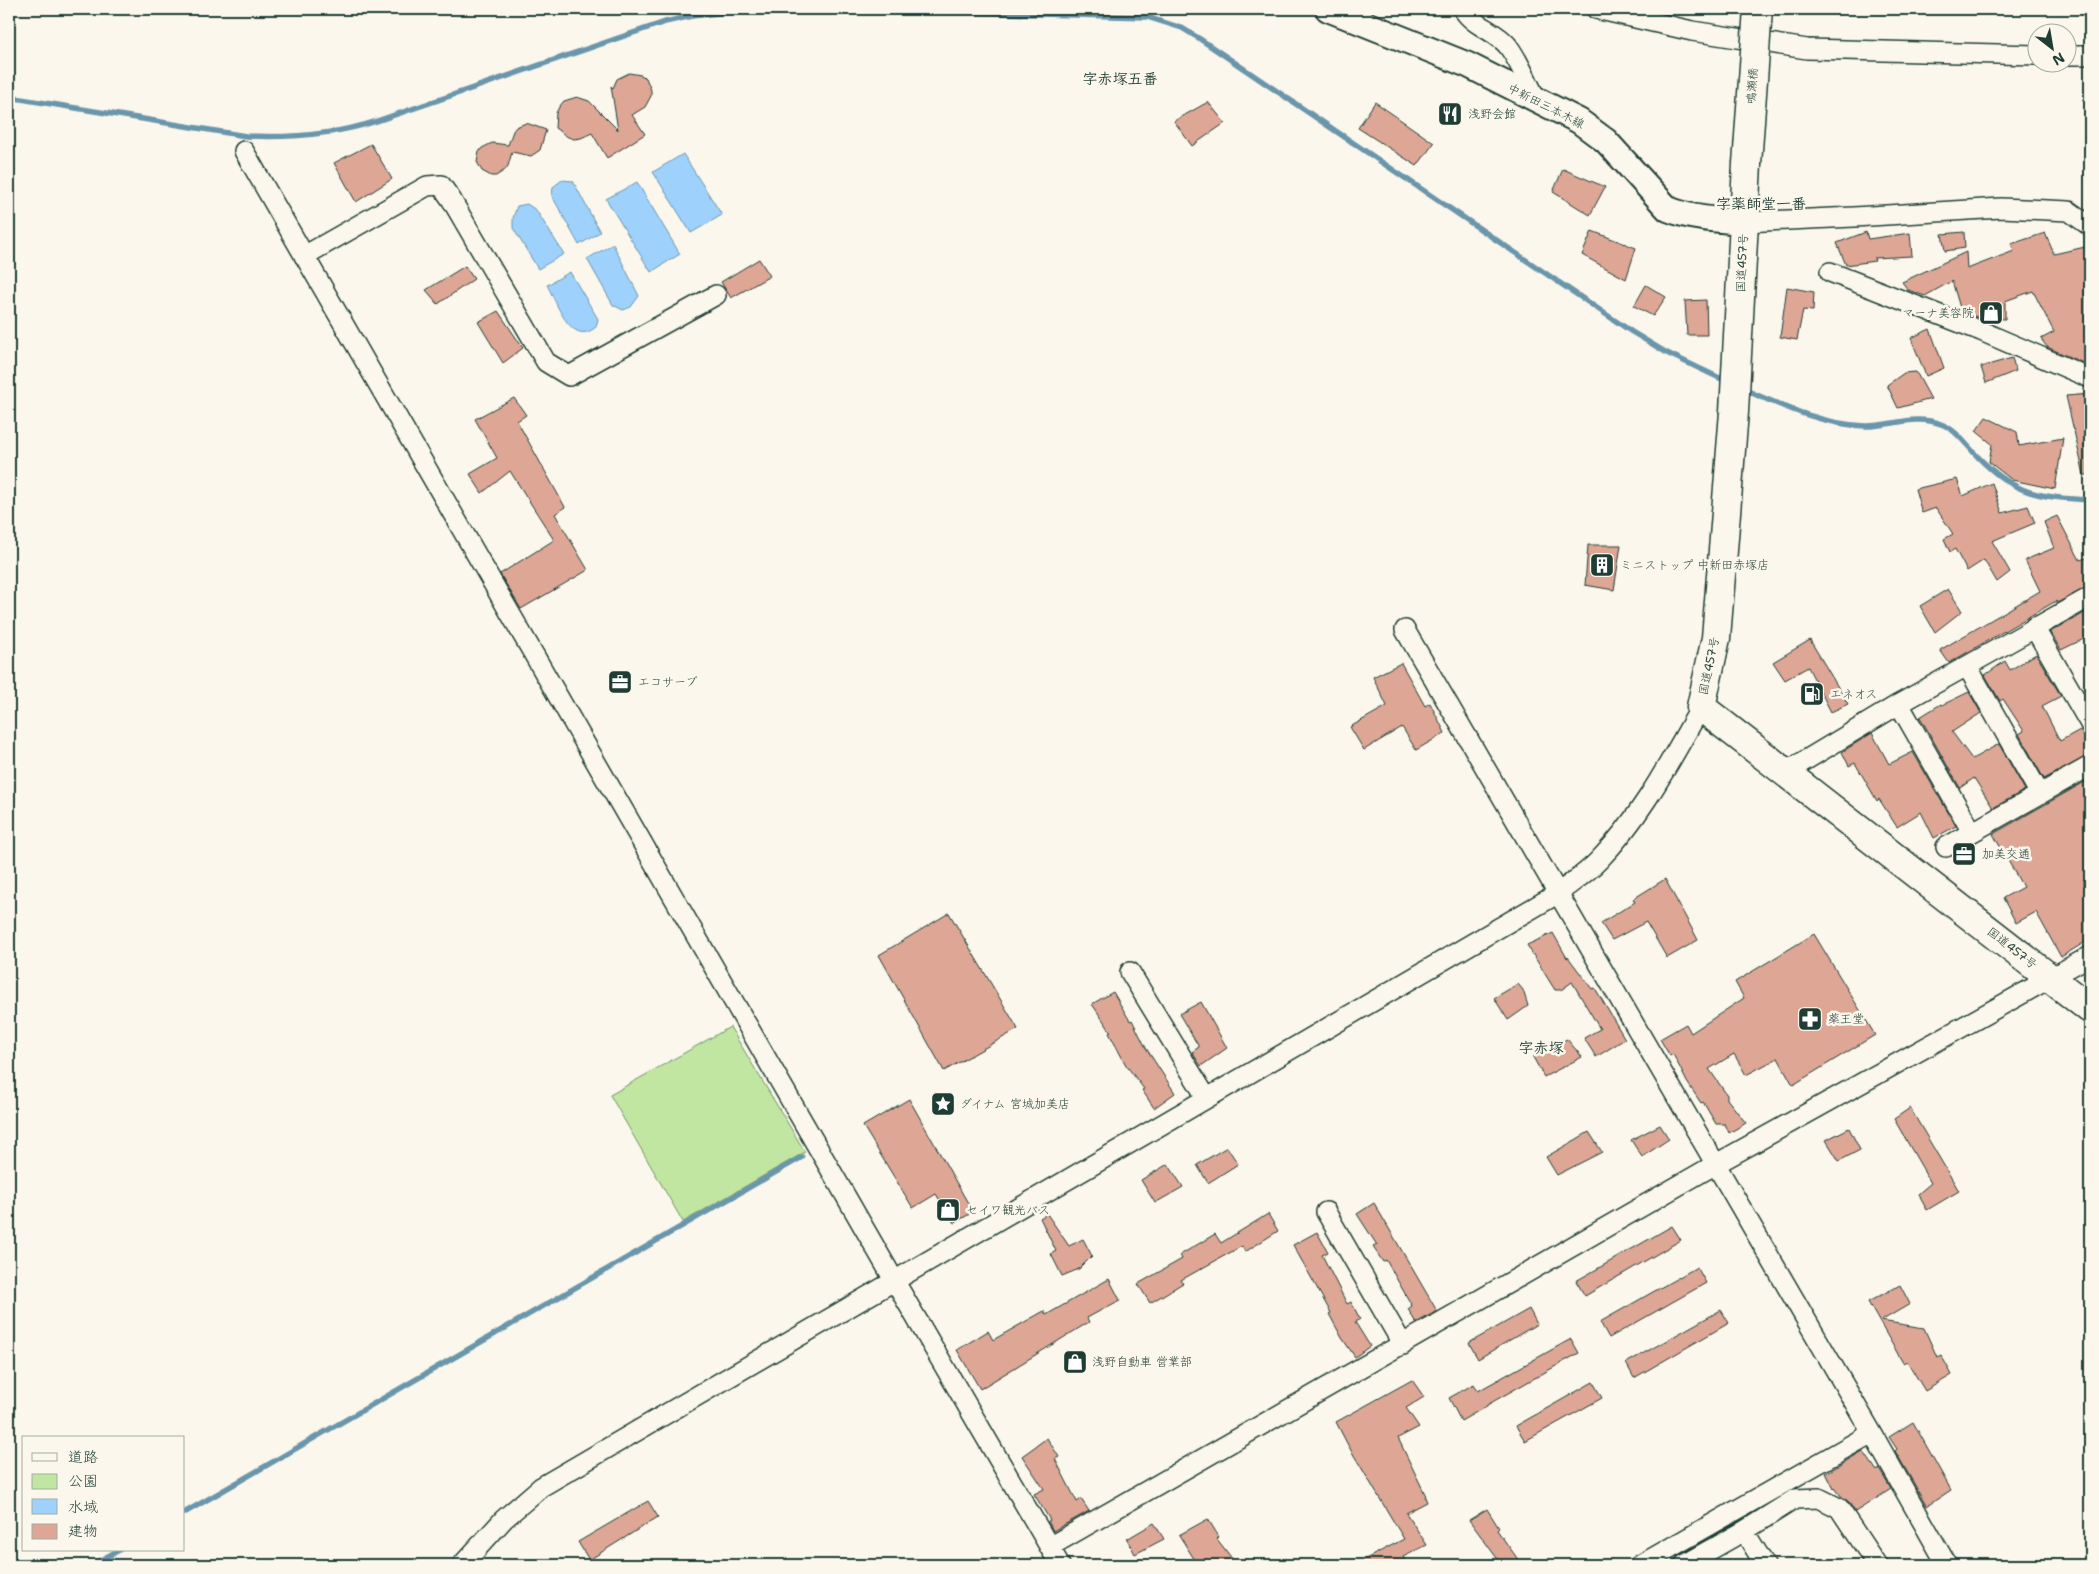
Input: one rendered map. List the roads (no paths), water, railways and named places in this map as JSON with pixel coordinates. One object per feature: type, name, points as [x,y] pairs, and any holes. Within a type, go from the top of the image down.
[{"type":"highway","name":"鳴瀬橋","points":[[1747,164],[1758,9]]},
{"type":"highway","name":"国道457号","points":[[1747,164],[1734,412],[1716,638],[1701,707],[2090,1008]]},
{"type":"main road","name":"中新田三本木線","points":[[1328,9],[1468,66],[1579,121],[1606,141],[1668,209],[1682,215],[1710,220],[1744,222]]},
{"type":"street","points":[[1463,9],[1475,23],[1507,45],[1537,101]]},
{"type":"street","points":[[1596,9],[1692,31],[1807,49],[2026,55]]},
{"type":"street","points":[[2076,55],[2090,55]]},
{"type":"street","points":[[244,151],[1060,1565]]},
{"type":"street","points":[[304,256],[427,186],[441,185],[452,199],[546,362],[569,376],[716,295]]},
{"type":"street","points":[[1744,222],[1854,218],[2000,208],[2070,211],[2090,226]]},
{"type":"street","points":[[1830,272],[1981,331],[2090,378]]},
{"type":"street","points":[[1786,772],[1899,704],[2090,597]]},
{"type":"street","points":[[2034,627],[2090,724]]},
{"type":"street","points":[[1405,630],[1947,1565]]},
{"type":"street","points":[[1967,666],[2040,794]]},
{"type":"street","points":[[1899,704],[1972,832]]},
{"type":"street","points":[[462,1565],[504,1519],[541,1487],[1206,1097],[1557,894],[1598,862],[1633,822],[1660,780],[1701,707]]},
{"type":"street","points":[[1946,847],[2090,766]]},
{"type":"street","points":[[1049,1547],[1716,1164],[2090,956]]},
{"type":"street","points":[[1130,972],[1206,1097]]},
{"type":"street","points":[[1326,1212],[1403,1345]]},
{"type":"street","points":[[1640,1565],[1872,1433]]},
{"type":"street","points":[[1684,1565],[1744,1531],[1795,1498],[1818,1498],[1839,1508],[1877,1565]]},
{"type":"street","points":[[1744,1531],[1765,1565]]},
{"type":"water","points":[[683,154],[722,215],[691,233],[653,172]]},
{"type":"water","points":[[562,180],[573,181],[600,232],[579,245],[552,196],[553,187]]},
{"type":"water","points":[[637,182],[680,254],[651,272],[606,199]]},
{"type":"water","points":[[527,204],[536,210],[564,254],[538,269],[513,228],[513,218],[517,206]]},
{"type":"water","points":[[613,244],[639,296],[631,307],[623,310],[613,305],[587,259]]},
{"type":"water","points":[[570,272],[598,319],[596,327],[587,332],[579,332],[566,321],[547,285]]},
{"type":"waterway","points":[[9,97],[246,136],[279,136],[329,132],[345,130],[377,121],[665,22],[692,16],[751,9]]},
{"type":"waterway","points":[[856,9],[1147,17],[1182,28],[1632,332],[1667,353],[1728,382]]},
{"type":"waterway","points":[[1743,389],[1803,414],[1850,425],[1876,426],[1913,420],[1931,421],[1941,424],[1956,434],[1991,470],[2016,487],[2042,495],[2090,500]]},
{"type":"waterway","points":[[185,1512],[802,1157]]},
{"type":"waterway","points":[[92,1565],[115,1552]]},
{"type":"place","name":"浅野会館","points":[[1450,114]]},
{"type":"place","name":"マーナ美容院","points":[[1991,313]]},
{"type":"place","name":"ミニストップ 中新田赤塚店","points":[[1602,565]]},
{"type":"place","name":"エコサーブ","points":[[620,682]]},
{"type":"place","name":"エネオス","points":[[1812,694]]},
{"type":"place","name":"加美交通","points":[[1964,854]]},
{"type":"place","name":"薬王堂","points":[[1810,1019]]},
{"type":"place","name":"ダイナム 宮城加美店","points":[[943,1104]]},
{"type":"place","name":"セイワ観光バス","points":[[948,1210]]},
{"type":"place","name":"浅野自動車 営業部","points":[[1075,1362]]},
{"type":"district","name":"字赤塚五番","points":[[1120,79]]},
{"type":"district","name":"字薬師堂一番","points":[[1761,204]]},
{"type":"district","name":"字赤塚","points":[[1541,1048]]}]
